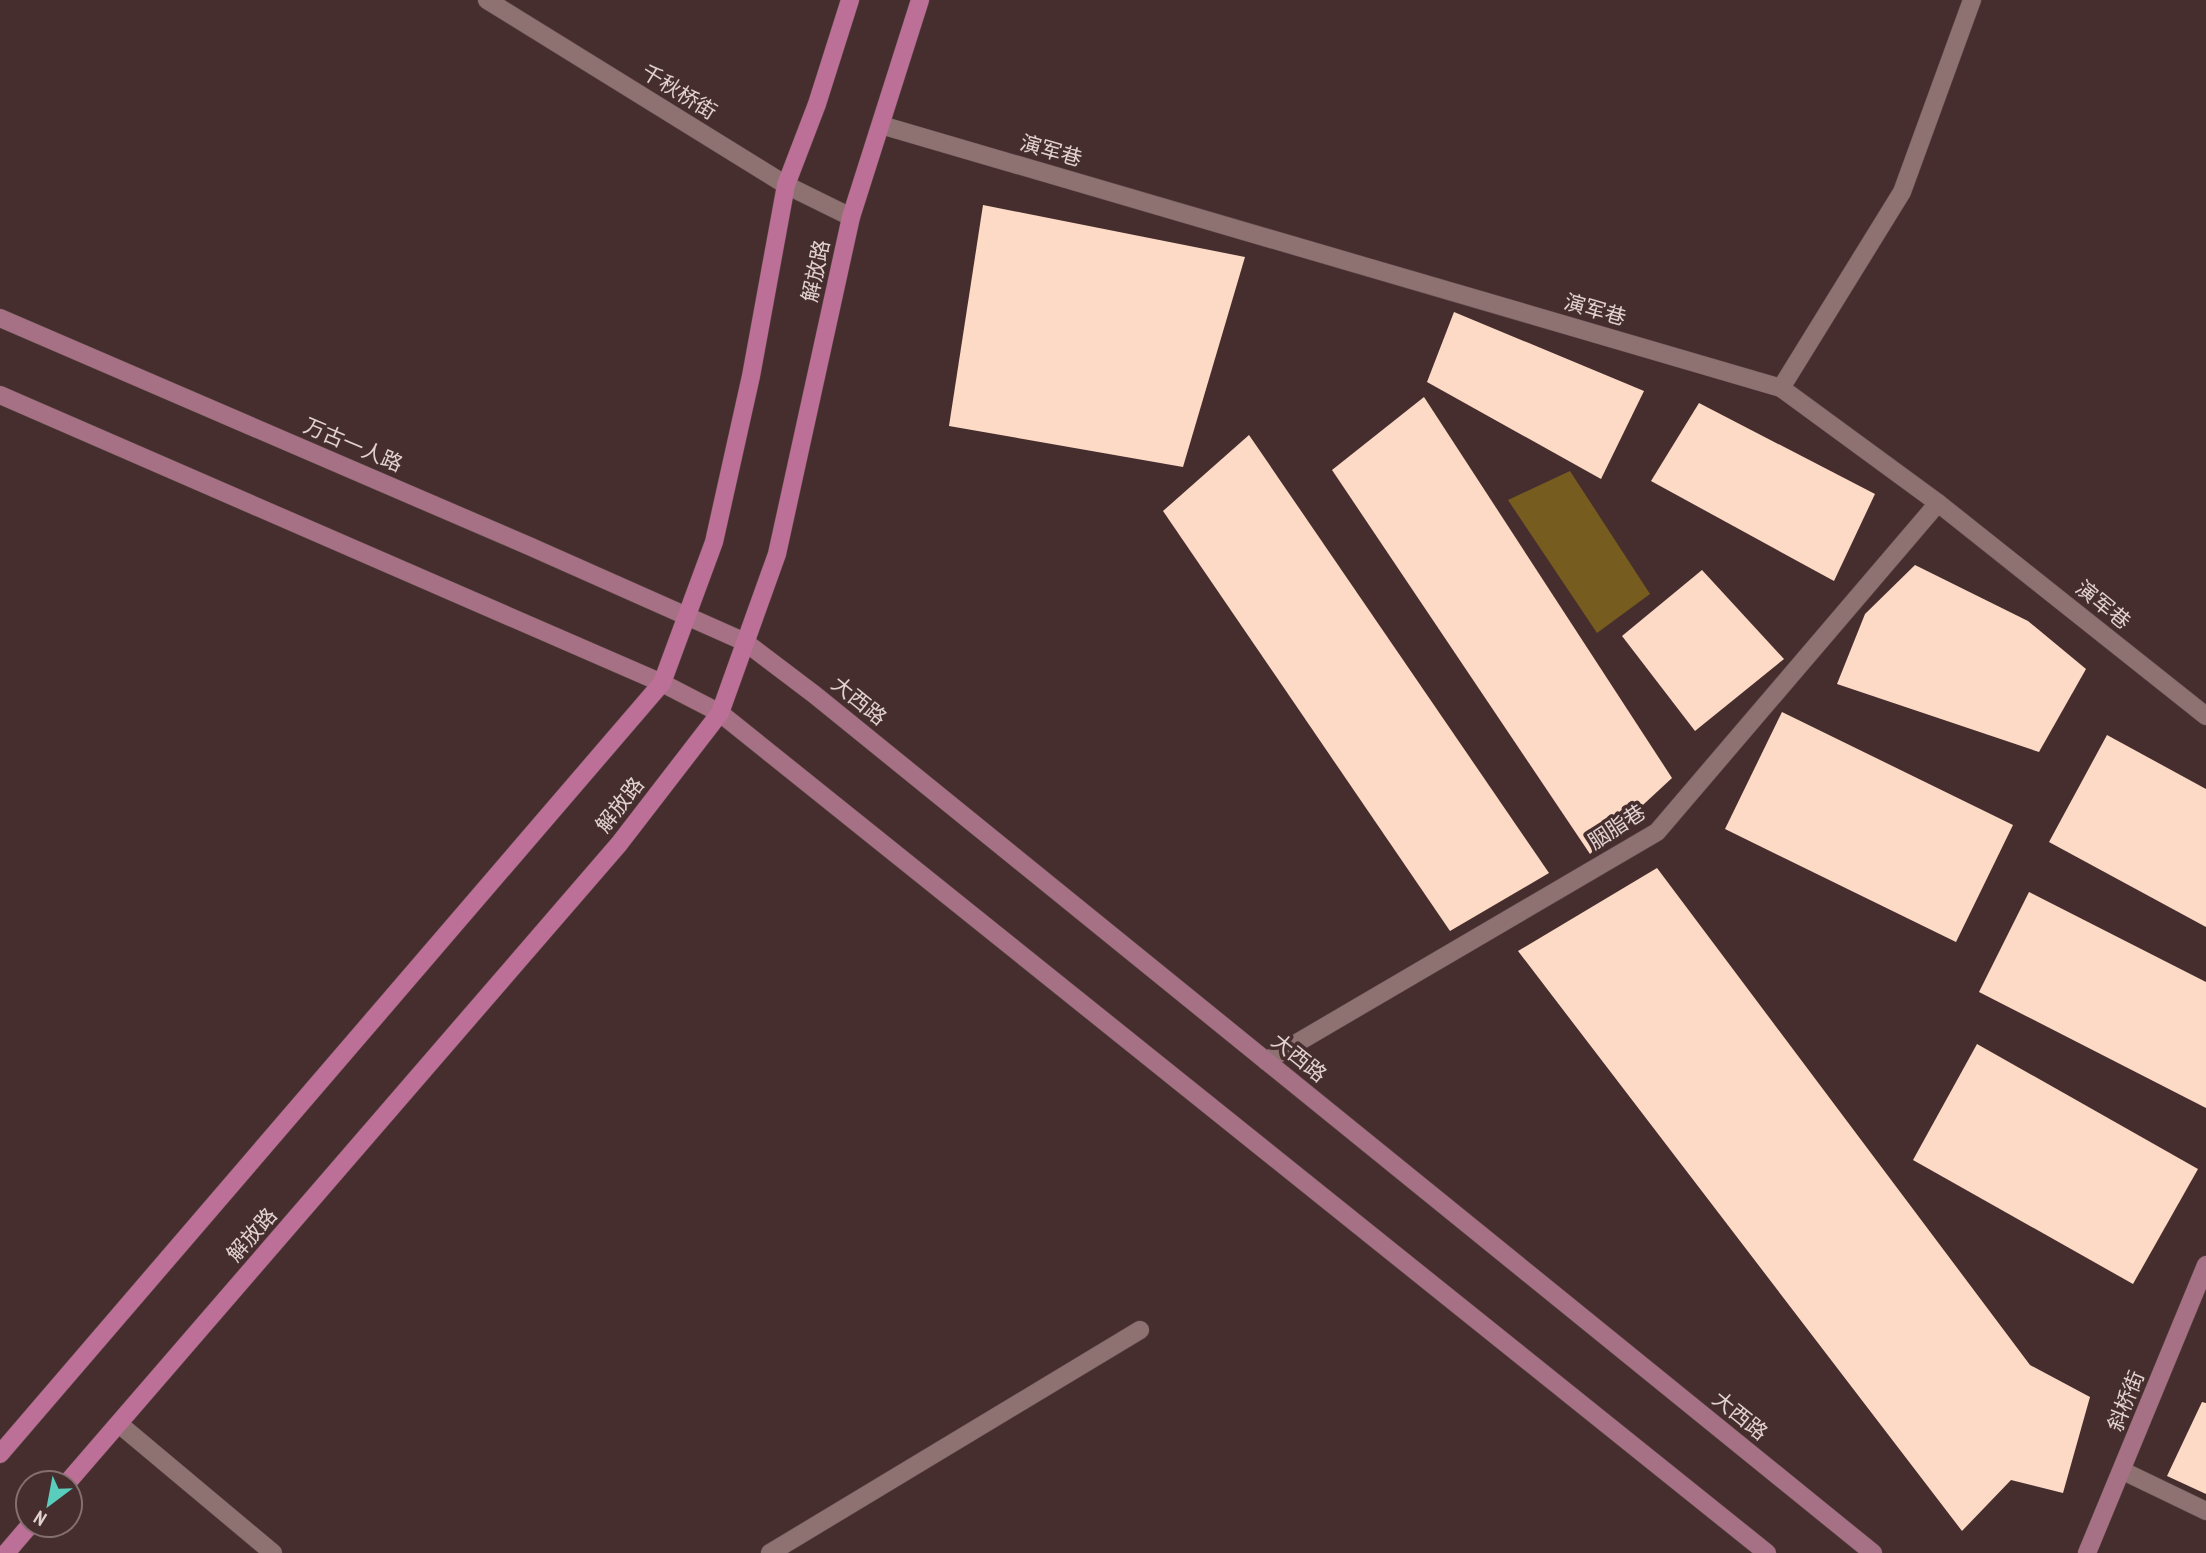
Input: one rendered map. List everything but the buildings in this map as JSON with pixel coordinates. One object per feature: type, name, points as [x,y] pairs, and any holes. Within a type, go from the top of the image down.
[{"type":"main road","name":"解放路","points":[[0,1454],[663,683],[714,542],[751,376],[786,185],[817,104],[850,0]]},
{"type":"main road","name":"解放路","points":[[79,1469],[619,844],[720,713],[777,554],[851,217],[920,0]]},
{"type":"main road","points":[[6,1553],[18,1539]]},
{"type":"street","name":"千秋桥街","points":[[486,0],[786,185],[851,217]]},
{"type":"street","points":[[1782,388],[1902,192],[1972,0]]},
{"type":"street","name":"演军巷","points":[[881,125],[1782,388],[1938,503],[2206,716]]},
{"type":"street","name":"万古一人路","points":[[0,318],[687,615]]},
{"type":"street","points":[[0,395],[663,683],[720,713],[1767,1553]]},
{"type":"street","name":"胭脂巷","points":[[1266,1061],[1657,832],[1938,503]]},
{"type":"street","name":"大西路","points":[[687,615],[745,642],[815,695],[1873,1553]]},
{"type":"street","name":"斜桥街","points":[[2087,1553],[2206,1265]]},
{"type":"street","points":[[771,1553],[1140,1330]]},
{"type":"street","points":[[119,1424],[273,1553]]},
{"type":"street","points":[[2123,1471],[2206,1511]]},
{"type":"shaded area","points":[[1570,471],[1650,594],[1597,633],[1508,500]]}]
